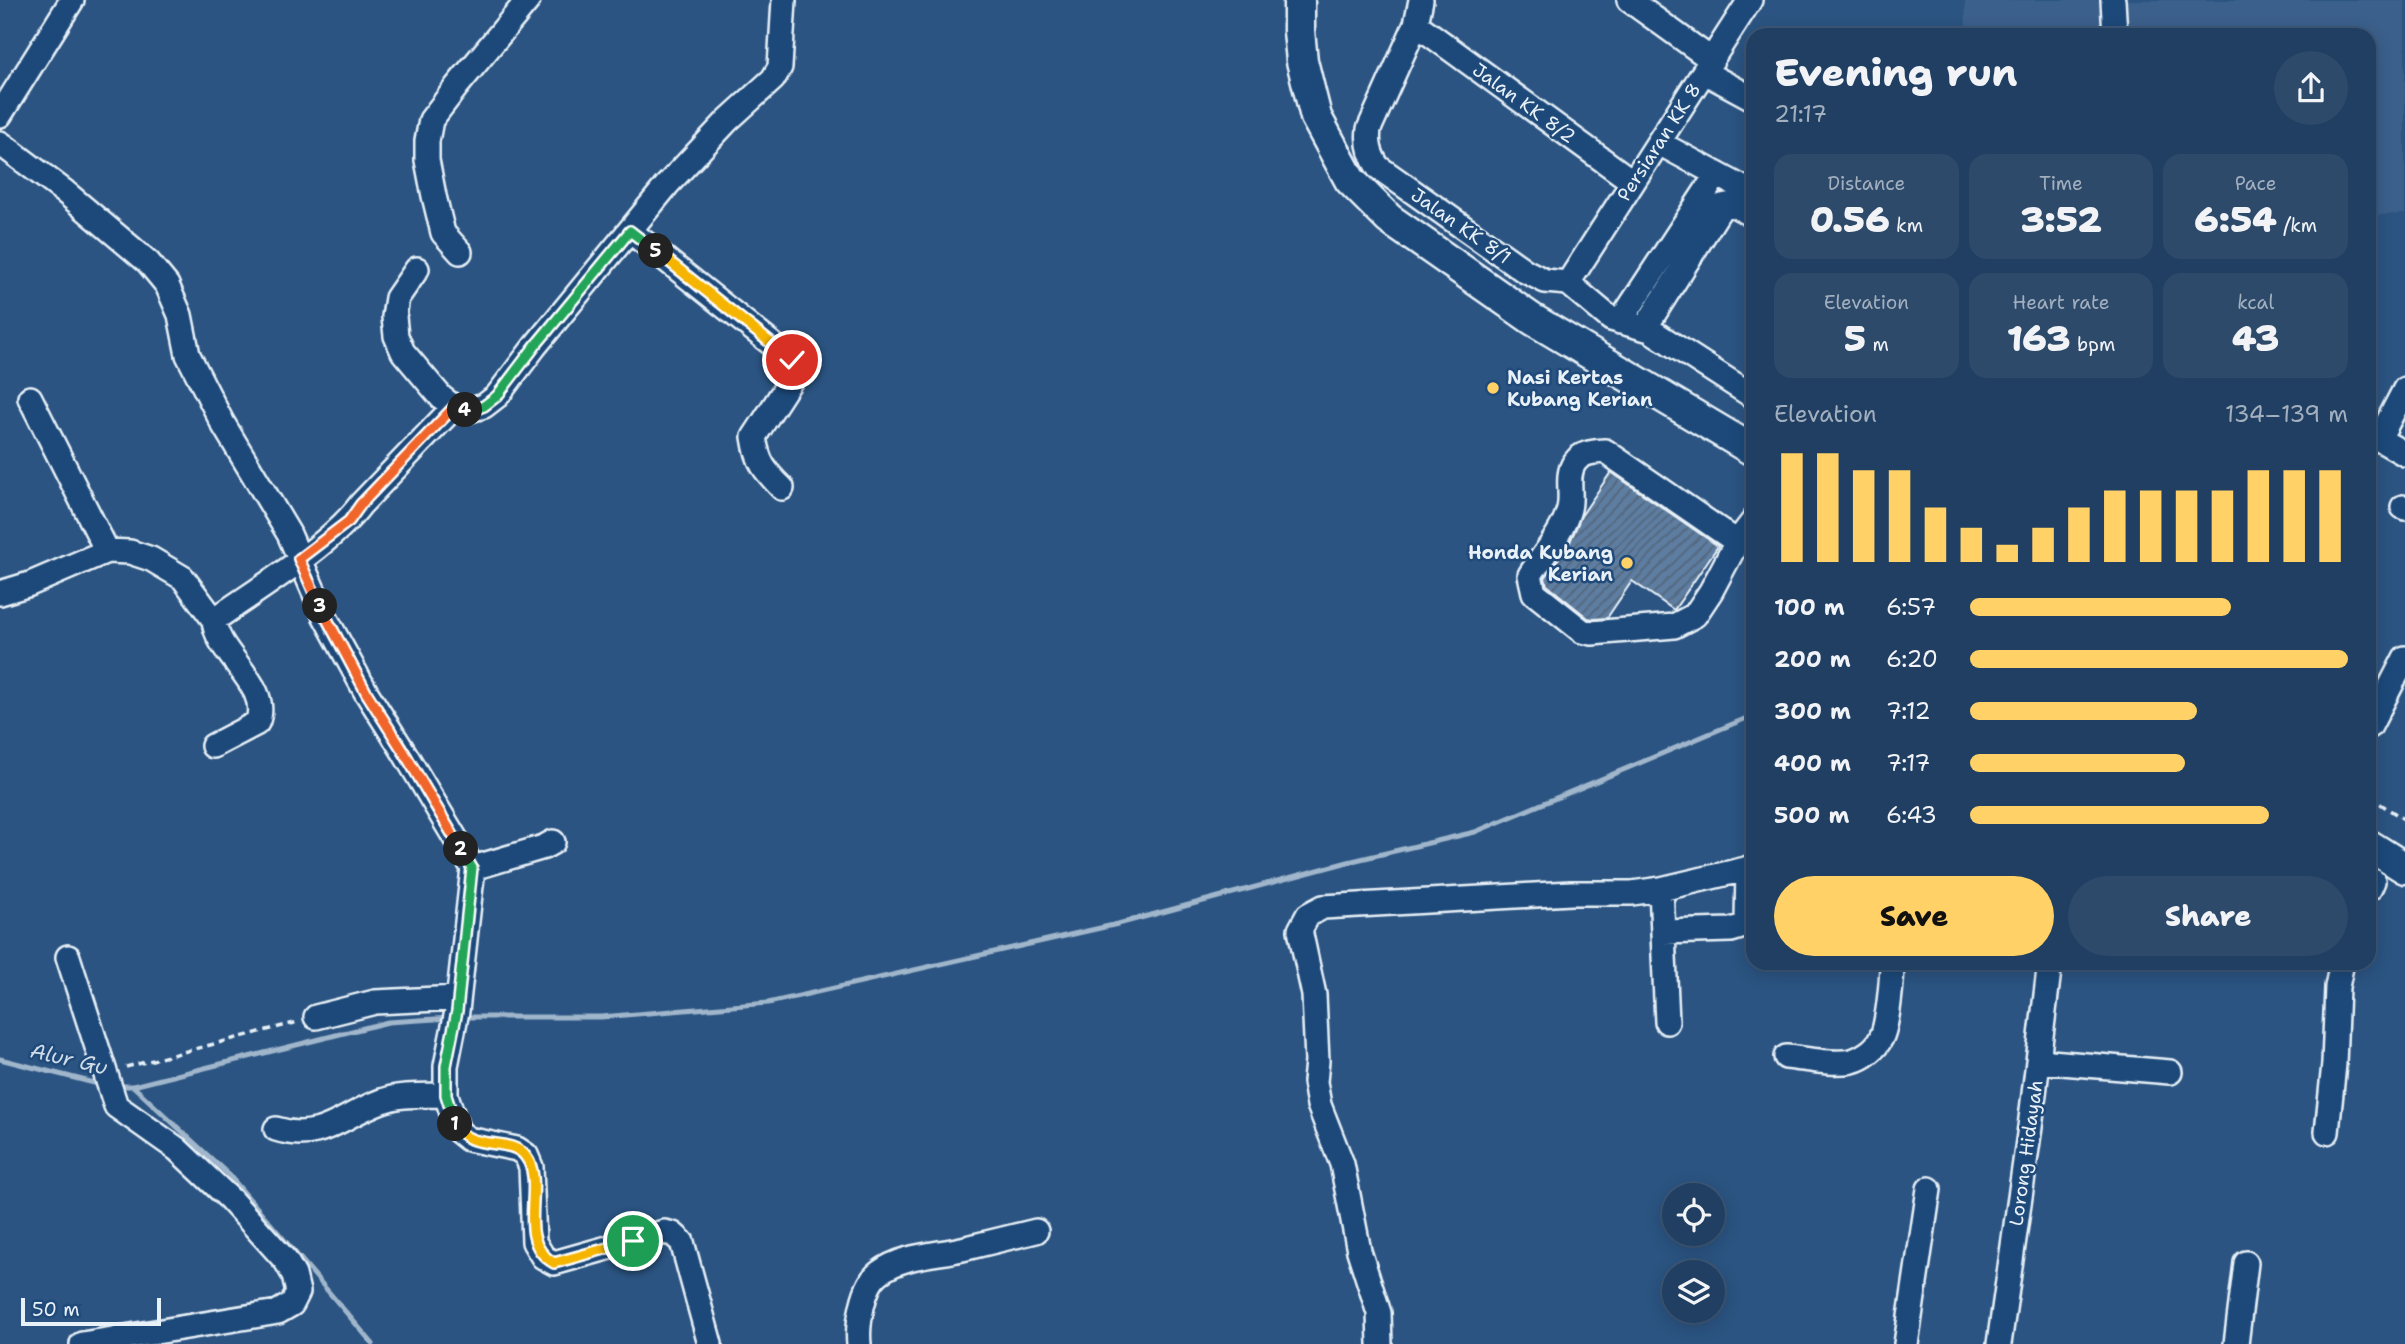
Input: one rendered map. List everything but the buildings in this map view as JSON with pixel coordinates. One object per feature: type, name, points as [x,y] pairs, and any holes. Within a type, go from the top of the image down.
[{"type":"main road","points":[[1299,0],[1303,61],[1316,117],[1350,180],[1389,219],[1532,319],[1746,447]]},
{"type":"main road","points":[[2376,850],[2405,868]]},
{"type":"street","points":[[0,115],[72,0]]},
{"type":"street","points":[[460,252],[443,233],[434,196],[427,141],[432,120],[528,0]]},
{"type":"street","points":[[417,270],[397,298],[394,317],[396,336],[403,352],[441,397],[454,407],[470,411],[484,406],[497,396],[667,185],[727,120],[774,79],[780,67],[784,0]]},
{"type":"street","points":[[1416,24],[1421,0]]},
{"type":"street","points":[[1629,0],[1708,66],[1746,93]]},
{"type":"street","name":"Persiaran KK 8","points":[[1568,283],[1750,0]]},
{"type":"street","points":[[2113,0],[2115,28]]},
{"type":"street","name":"Jalan KK 8/1","points":[[1416,24],[1369,129],[1368,147],[1378,167],[1525,271],[1545,281],[1568,283]]},
{"type":"street","name":"Jalan KK 8/2","points":[[1416,24],[1633,182]]},
{"type":"street","points":[[0,143],[65,192],[148,262],[167,285],[180,315],[188,355],[222,422],[289,534],[324,615],[366,692],[472,868],[458,1004],[446,1066],[446,1095],[458,1131],[468,1139],[517,1149],[526,1155],[531,1167],[534,1242],[543,1256],[554,1263],[664,1232],[673,1234],[682,1242],[710,1344]]},
{"type":"street","points":[[1658,143],[1746,190]]},
{"type":"street","points":[[1620,322],[1717,174]]},
{"type":"street","points":[[1645,328],[1722,206],[1732,204],[1746,212]]},
{"type":"street","points":[[630,231],[792,360],[791,380],[754,437],[761,467],[782,488]]},
{"type":"street","points":[[1568,283],[1611,319],[1645,328],[1746,392]]},
{"type":"street","points":[[2376,434],[2405,388]]},
{"type":"street","points":[[30,398],[107,551]]},
{"type":"street","points":[[214,620],[349,521],[361,504],[454,407]]},
{"type":"street","points":[[2376,438],[2405,454]]},
{"type":"street","points":[[1737,542],[1605,451],[1592,452],[1582,455],[1574,463],[1570,474],[1569,511],[1530,575],[1530,583],[1534,593],[1582,631],[1592,633],[1674,626],[1695,615],[1746,530]]},
{"type":"street","points":[[0,593],[30,584],[107,551],[130,552],[151,558],[183,578],[214,620],[214,633],[244,672],[256,695],[260,716],[257,723],[213,746]]},
{"type":"street","points":[[2376,715],[2405,659]]},
{"type":"street","points":[[472,868],[553,842]]},
{"type":"street","points":[[1380,1344],[1379,1313],[1359,1251],[1342,1164],[1319,1105],[1315,1082],[1314,995],[1300,930],[1308,915],[1323,907],[1571,893],[1632,893],[1661,889],[1746,868]]},
{"type":"street","points":[[1661,889],[1667,1022]]},
{"type":"street","points":[[1663,932],[1731,930],[1746,923]]},
{"type":"street","points":[[68,957],[109,1087],[221,1191],[286,1261],[294,1275],[298,1292],[292,1304],[278,1312],[191,1335],[82,1344]]},
{"type":"street","points":[[1786,1057],[1852,1061],[1876,1047],[1883,1036],[1891,970]]},
{"type":"street","name":"Lorong Hidayah","points":[[1998,1344],[2049,970]]},
{"type":"street","points":[[2327,1132],[2340,970]]},
{"type":"street","points":[[316,1017],[375,1002],[458,1004]]},
{"type":"street","points":[[2038,1061],[2170,1072]]},
{"type":"street","points":[[276,1129],[294,1135],[307,1133],[340,1122],[361,1109],[393,1097],[446,1095]]},
{"type":"street","points":[[1906,1344],[1930,1189]]},
{"type":"street","points":[[859,1344],[860,1314],[868,1288],[877,1273],[900,1262],[928,1254],[958,1250],[1036,1231]]},
{"type":"street","points":[[2236,1344],[2246,1263]]},
{"type":"path","points":[[2376,801],[2405,820]]},
{"type":"path","points":[[109,1087],[316,1017]]},
{"type":"shaded area","points":[[1965,0],[2405,0],[2405,214],[2376,215],[2376,28],[1966,28]]},
{"type":"waterway","points":[[461,1017],[601,1017],[768,1003],[1118,924],[1348,862],[1475,832],[1746,718]]},
{"type":"waterway","points":[[115,1086],[133,1086],[388,1022],[451,1018]]},
{"type":"waterway","name":"Alur Gu","points":[[0,1059],[102,1085]]},
{"type":"waterway","points":[[133,1086],[229,1175],[373,1344]]},
{"type":"place","name":"Nasi Kertas Kubang Kerian","points":[[1493,388]]},
{"type":"place","name":"Honda Kubang Kerian","points":[[1627,563]]},
{"type":"route","points":[[633,1241],[554,1263],[543,1256],[534,1242],[531,1167],[526,1155],[517,1149],[468,1139],[458,1131],[446,1095],[446,1066],[457,1011],[472,868],[366,692],[324,615],[299,559],[349,521],[361,504],[454,407],[470,411],[484,406],[497,396],[630,231],[792,360]]}]
